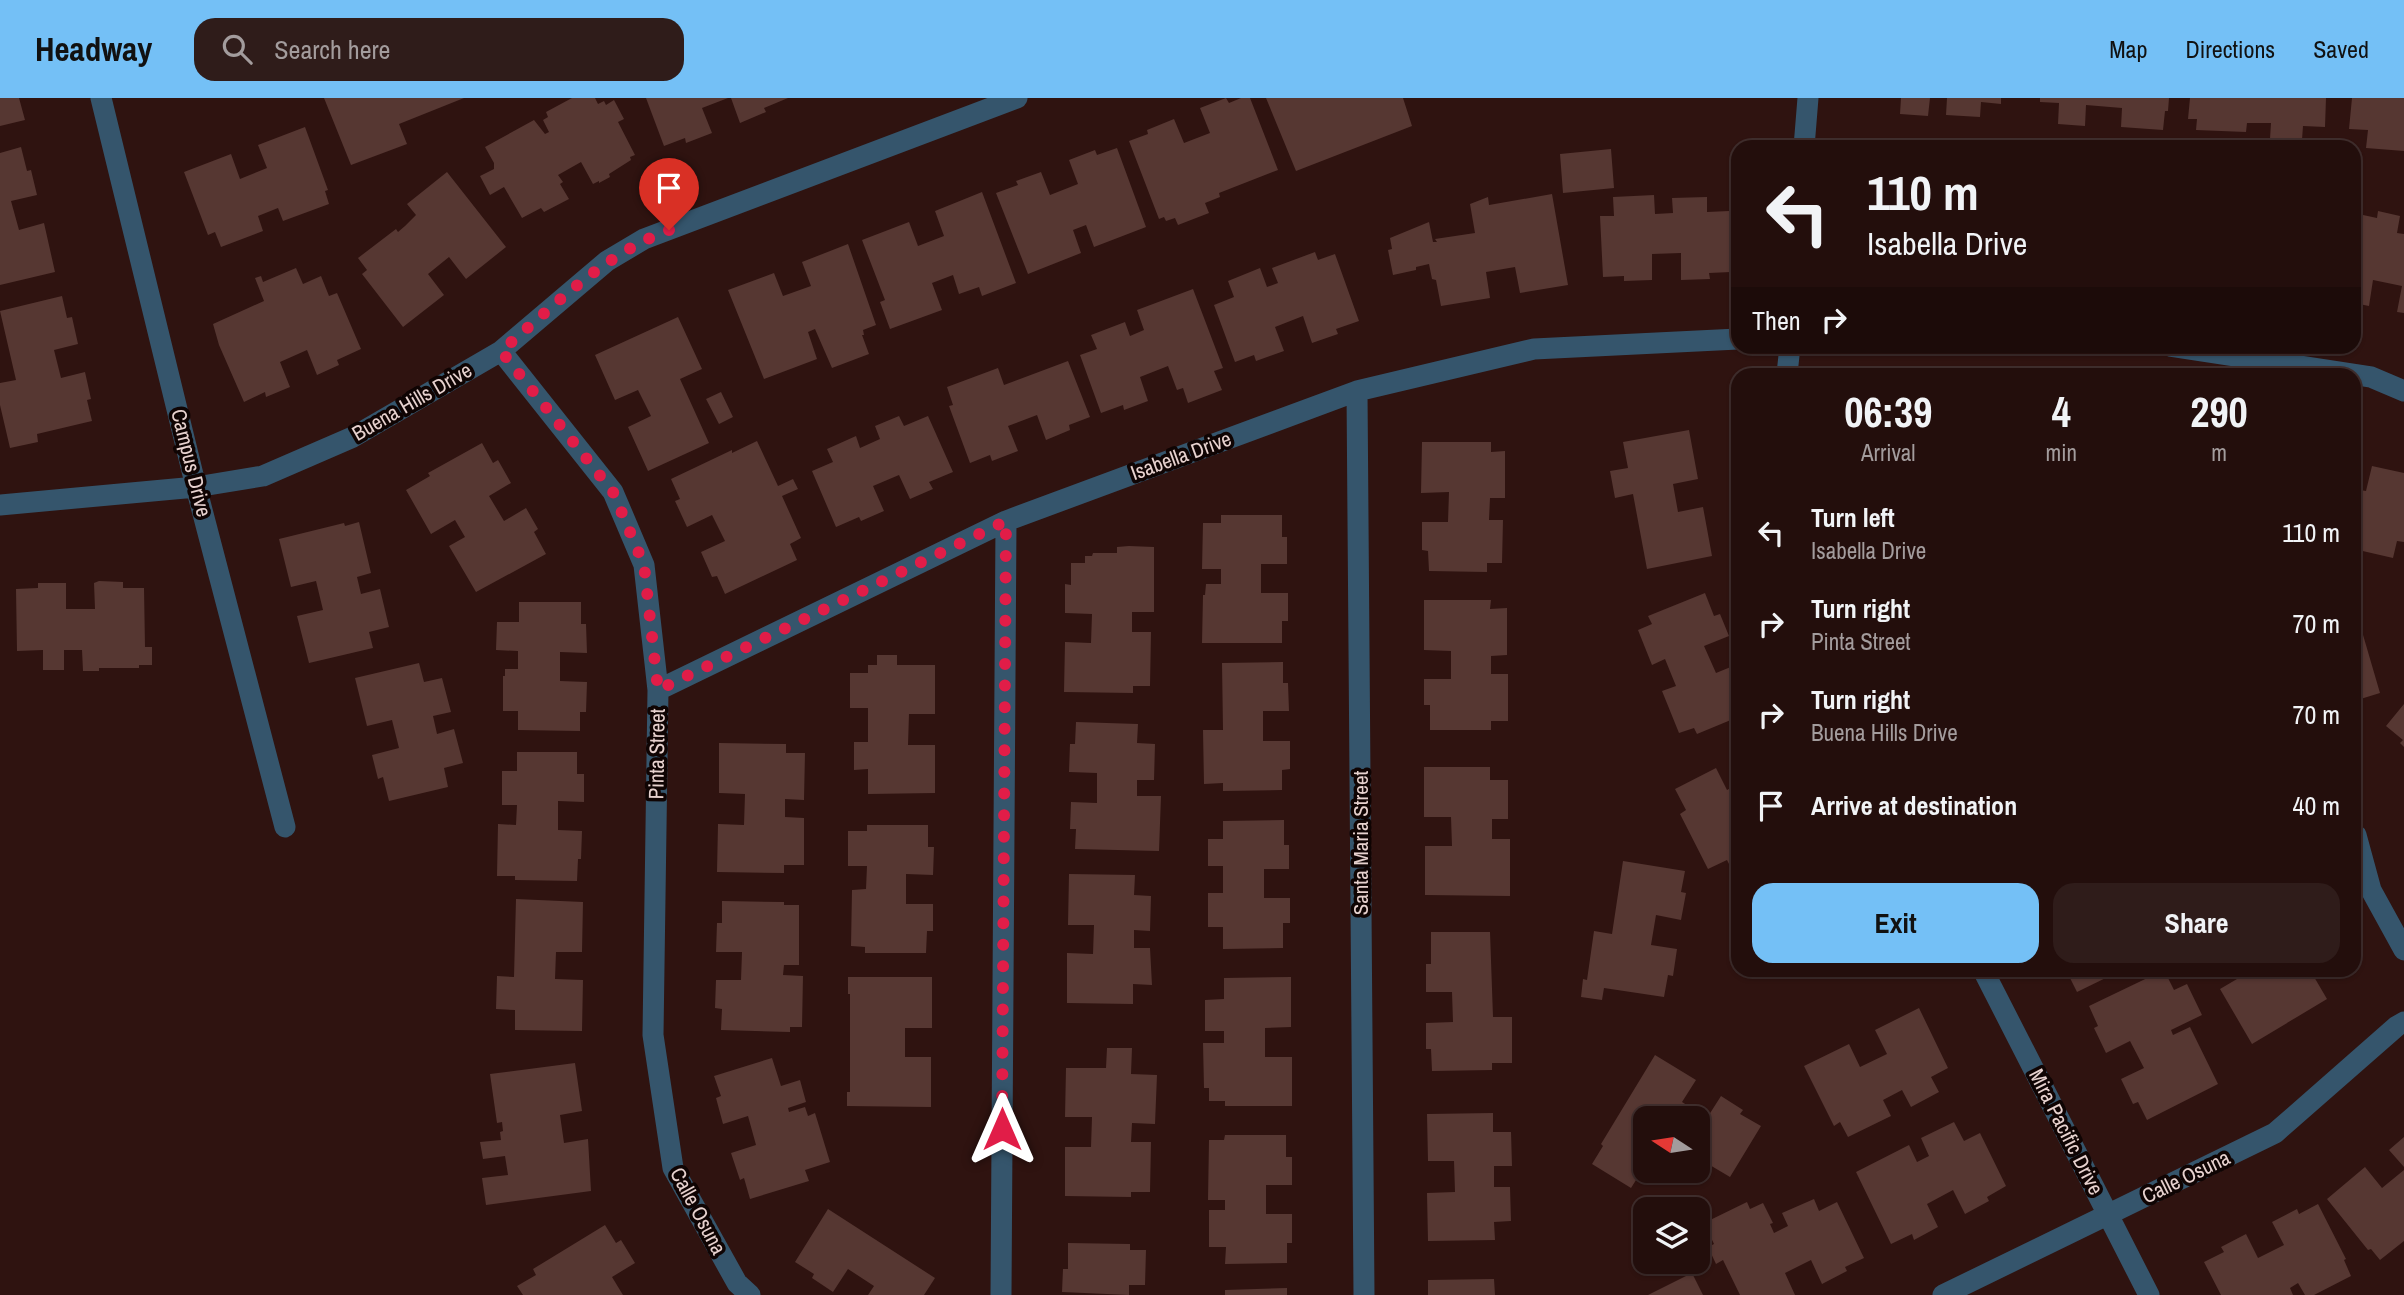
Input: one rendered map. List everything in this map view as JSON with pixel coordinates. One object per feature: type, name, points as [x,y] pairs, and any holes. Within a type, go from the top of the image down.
[{"type":"street","name":"Campus Drive","points":[[101,98],[196,487],[285,827]]},
{"type":"street","name":"Buena Hills Drive","points":[[0,505],[196,487],[263,476],[354,436],[501,351],[607,261],[644,239],[1017,98]]},
{"type":"street","points":[[1805,140],[1808,98]]},
{"type":"street","name":"Isabella Drive","points":[[658,690],[1006,521],[1357,391],[1534,349],[1731,340]]},
{"type":"street","name":"Pinta Street","points":[[501,351],[613,492],[644,565],[658,690],[653,1035]]},
{"type":"street","points":[[2222,354],[2313,368]]},
{"type":"street","points":[[2361,375],[2404,391]]},
{"type":"street","name":"Santa Maria Street","points":[[1357,391],[1364,1295]]},
{"type":"street","points":[[1001,1295],[1006,521]]},
{"type":"street","points":[[2361,853],[2371,890],[2404,950]]},
{"type":"street","name":"Mira Pacific Drive","points":[[1987,977],[2149,1295]]},
{"type":"street","name":"Calle Osuna","points":[[1942,1295],[2275,1133],[2404,1022]]},
{"type":"street","name":"Calle Osuna","points":[[653,1035],[673,1168],[737,1283],[750,1295]]},
{"type":"building","points":[[0,98],[19,98],[25,120],[0,126]]},
{"type":"building","points":[[324,98],[464,98],[399,124],[407,144],[351,165]]},
{"type":"building","points":[[572,98],[595,98],[598,104],[604,101],[606,105],[614,100],[624,119],[618,122],[635,155],[609,174],[610,177],[593,184],[581,162],[558,175],[569,199],[544,212],[541,208],[522,218],[504,187],[490,195],[480,176],[494,169],[494,163],[485,147],[534,120],[545,134],[549,132],[543,120],[548,117],[546,112]]},
{"type":"building","points":[[646,98],[728,98],[702,108],[712,133],[686,143],[685,138],[664,146]]},
{"type":"building","points":[[731,98],[788,98],[764,108],[766,112],[740,123]]},
{"type":"building","points":[[1226,98],[1229,103],[1250,98],[1278,170],[1219,193],[1220,197],[1205,203],[1209,213],[1178,225],[1175,218],[1166,221],[1164,217],[1159,219],[1129,141],[1174,119],[1184,143],[1210,133],[1200,108]]},
{"type":"building","points":[[1266,98],[1403,98],[1412,126],[1296,171]]},
{"type":"building","points":[[1901,98],[1930,98],[1928,116],[1900,114]]},
{"type":"building","points":[[1947,98],[2001,98],[2001,104],[1981,102],[1980,117],[1946,115]]},
{"type":"building","points":[[2040,98],[2169,98],[2163,130],[2121,127],[2122,108],[2086,105],[2085,126],[2058,124],[2059,103],[2040,102]]},
{"type":"building","points":[[2190,98],[2326,98],[2325,127],[2303,126],[2302,140],[2270,139],[2271,123],[2247,123],[2246,132],[2196,130],[2197,119],[2188,119]]},
{"type":"building","points":[[2352,98],[2404,98],[2404,151],[2366,148],[2368,130],[2349,129]]},
{"type":"building","points":[[305,127],[328,190],[325,191],[329,204],[283,221],[278,208],[258,216],[263,231],[221,247],[215,232],[208,235],[184,172],[231,154],[240,179],[267,168],[258,145]]},
{"type":"building","points":[[21,147],[27,171],[31,170],[37,195],[11,201],[19,230],[44,223],[55,272],[0,285],[0,153]]},
{"type":"building","points":[[1117,148],[1146,227],[1094,247],[1086,225],[1073,230],[1081,253],[1028,274],[996,193],[1018,185],[1016,181],[1041,172],[1050,195],[1078,184],[1069,160],[1095,150],[1097,155]]},
{"type":"building","points":[[1611,149],[1614,188],[1563,193],[1560,154]]},
{"type":"building","points":[[447,172],[506,247],[466,279],[449,257],[428,274],[444,295],[403,327],[362,274],[367,270],[358,258],[396,229],[398,232],[405,226],[416,215],[407,204]]},
{"type":"building","points":[[982,192],[1016,283],[982,296],[979,287],[959,294],[953,275],[932,283],[942,310],[890,329],[880,302],[885,300],[862,240],[909,222],[918,246],[944,236],[935,211]]},
{"type":"building","points":[[1552,194],[1568,285],[1520,293],[1515,267],[1486,272],[1490,298],[1441,306],[1436,280],[1432,279],[1429,264],[1393,275],[1388,250],[1392,249],[1390,238],[1429,222],[1433,242],[1437,242],[1435,239],[1475,233],[1470,204],[1488,197],[1489,205]]},
{"type":"building","points":[[1654,195],[1655,214],[1673,213],[1672,198],[1707,197],[1707,212],[1729,211],[1731,272],[1709,273],[1710,279],[1681,280],[1681,253],[1652,254],[1652,280],[1624,281],[1624,276],[1603,277],[1600,216],[1614,216],[1613,197]]},
{"type":"building","points":[[2378,211],[2400,216],[2397,233],[2404,234],[2404,313],[2397,312],[2402,286],[2373,280],[2369,306],[2361,304],[2361,225],[2363,215],[2377,218]]},
{"type":"building","points":[[848,244],[876,325],[863,330],[862,335],[869,354],[832,368],[815,329],[808,332],[817,359],[764,379],[728,290],[774,273],[783,296],[811,286],[802,262]]},
{"type":"building","points":[[1315,252],[1318,260],[1335,254],[1359,321],[1336,329],[1338,334],[1312,343],[1303,316],[1275,327],[1284,351],[1256,361],[1254,355],[1235,362],[1214,305],[1234,297],[1228,281],[1260,268],[1267,287],[1278,283],[1272,268]]},
{"type":"building","points":[[296,268],[303,284],[321,276],[329,296],[337,293],[361,349],[337,360],[339,365],[317,375],[307,350],[280,362],[290,387],[266,397],[265,392],[244,402],[219,345],[213,324],[264,301],[255,278],[261,276],[263,282]]},
{"type":"building","points":[[1193,289],[1223,368],[1214,371],[1222,390],[1188,403],[1183,388],[1177,390],[1168,366],[1140,377],[1148,401],[1124,410],[1123,405],[1101,413],[1080,355],[1097,349],[1091,335],[1125,322],[1130,336],[1144,330],[1137,310]]},
{"type":"building","points":[[62,296],[67,318],[72,317],[78,344],[54,350],[61,378],[85,372],[91,399],[87,400],[92,421],[37,434],[38,442],[10,448],[0,405],[0,383],[16,380],[0,311]]},
{"type":"building","points":[[678,317],[702,369],[680,379],[709,443],[648,471],[628,427],[651,416],[638,390],[615,400],[595,355]]},
{"type":"building","points":[[1068,361],[1090,417],[1069,425],[1070,430],[1046,440],[1037,415],[1008,426],[1018,451],[992,461],[990,455],[970,463],[949,406],[953,405],[947,387],[998,368],[1004,385]]},
{"type":"building","points":[[721,392],[733,417],[719,424],[706,399]]},
{"type":"building","points":[[899,416],[904,426],[928,416],[953,472],[929,482],[933,489],[910,499],[899,475],[873,486],[884,511],[861,521],[859,517],[836,527],[812,471],[833,462],[827,449],[856,436],[860,448],[880,439],[875,426]]},
{"type":"building","points":[[1689,430],[1698,479],[1673,484],[1678,512],[1703,507],[1712,556],[1647,569],[1633,494],[1615,498],[1610,471],[1628,468],[1623,442]]},
{"type":"building","points":[[757,441],[778,486],[793,479],[798,489],[782,496],[801,538],[790,544],[797,560],[725,594],[717,576],[712,577],[701,552],[725,541],[712,515],[687,527],[675,501],[680,499],[671,479]]},
{"type":"building","points":[[1422,442],[1491,442],[1491,452],[1505,451],[1505,498],[1490,498],[1489,520],[1503,520],[1502,563],[1487,563],[1487,572],[1429,571],[1428,551],[1422,550],[1422,522],[1448,522],[1449,492],[1421,493]]},
{"type":"building","points":[[482,443],[493,463],[498,460],[511,483],[489,496],[504,521],[526,508],[538,529],[534,532],[546,554],[476,592],[449,546],[465,537],[455,520],[431,534],[406,490],[430,476],[428,473]]},
{"type":"building","points":[[2372,466],[2404,473],[2404,542],[2397,541],[2393,558],[2361,551],[2361,490],[2366,491]]},
{"type":"building","points":[[1221,515],[1282,515],[1282,537],[1287,537],[1287,564],[1261,564],[1261,593],[1288,593],[1288,621],[1282,621],[1282,643],[1202,643],[1203,595],[1206,584],[1221,584],[1221,569],[1202,569],[1203,523],[1221,523]]},
{"type":"building","points":[[359,522],[371,573],[357,577],[361,594],[380,589],[389,627],[369,632],[373,648],[309,663],[297,616],[323,610],[316,581],[291,587],[279,539],[344,523],[345,526]]},
{"type":"building","points":[[1117,547],[1154,547],[1154,612],[1132,612],[1132,632],[1151,632],[1150,686],[1133,686],[1133,693],[1064,692],[1065,642],[1091,643],[1092,614],[1065,613],[1065,584],[1071,585],[1071,563],[1085,563],[1085,556],[1092,556],[1093,553],[1117,553]]},
{"type":"building","points":[[123,582],[123,588],[144,588],[145,647],[152,647],[152,665],[83,671],[82,650],[64,650],[64,670],[43,670],[43,650],[17,651],[16,589],[38,588],[38,583],[66,583],[66,609],[95,609],[94,583]]},
{"type":"building","points":[[1705,593],[1714,616],[1720,614],[1729,636],[1704,646],[1716,673],[1731,667],[1731,720],[1697,734],[1694,728],[1679,733],[1662,691],[1676,686],[1665,659],[1652,665],[1638,630],[1652,624],[1648,616]]},
{"type":"building","points":[[1424,600],[1491,600],[1490,609],[1507,608],[1507,655],[1491,656],[1491,674],[1508,674],[1508,721],[1491,721],[1491,730],[1430,730],[1430,705],[1424,705],[1424,679],[1451,679],[1451,651],[1424,650]]},
{"type":"building","points":[[519,602],[581,602],[581,624],[586,624],[587,653],[560,652],[560,681],[587,682],[586,712],[580,712],[580,731],[518,730],[518,711],[503,711],[503,676],[505,669],[518,669],[518,651],[496,650],[497,622],[519,622]]},
{"type":"building","points":[[2361,628],[2380,693],[2361,699]]},
{"type":"building","points":[[877,655],[897,655],[897,665],[935,665],[935,714],[909,714],[908,745],[935,745],[935,793],[868,794],[868,769],[854,770],[854,742],[868,742],[868,708],[850,708],[850,673],[868,673],[868,665],[877,665]]},
{"type":"building","points":[[1283,662],[1283,683],[1288,683],[1289,711],[1263,711],[1263,741],[1290,741],[1290,769],[1282,770],[1282,790],[1223,791],[1223,783],[1204,784],[1203,730],[1223,730],[1222,663]]},
{"type":"building","points":[[419,663],[424,682],[442,678],[451,712],[433,716],[437,734],[454,729],[463,763],[444,768],[448,787],[389,801],[383,777],[378,779],[372,755],[399,748],[392,720],[367,726],[355,678]]},
{"type":"building","points":[[2404,704],[2404,747],[2400,743],[2403,740],[2386,726]]},
{"type":"building","points":[[1076,722],[1138,724],[1137,743],[1155,744],[1154,780],[1137,780],[1137,796],[1161,796],[1159,851],[1075,849],[1076,829],[1070,829],[1071,802],[1097,803],[1097,773],[1069,772],[1070,744],[1075,744]]},
{"type":"building","points":[[719,743],[786,744],[786,753],[805,753],[804,800],[785,799],[785,817],[804,818],[804,865],[784,865],[784,873],[717,872],[718,824],[744,825],[745,794],[719,793]]},
{"type":"building","points":[[517,752],[577,752],[577,774],[584,774],[584,802],[558,801],[558,830],[582,831],[577,881],[515,880],[515,876],[497,876],[498,824],[516,825],[517,805],[502,805],[502,771],[517,771]]},
{"type":"building","points":[[1424,767],[1490,767],[1490,780],[1508,780],[1508,819],[1492,819],[1492,839],[1510,839],[1510,896],[1425,895],[1425,846],[1452,846],[1451,817],[1424,817]]},
{"type":"building","points":[[1716,768],[1727,790],[1731,788],[1731,863],[1727,860],[1708,869],[1680,814],[1686,810],[1675,789]]},
{"type":"building","points":[[1284,820],[1284,845],[1289,845],[1289,869],[1264,869],[1264,898],[1290,898],[1290,923],[1283,923],[1283,948],[1223,949],[1223,927],[1208,927],[1208,893],[1223,893],[1223,866],[1208,866],[1208,839],[1223,839],[1223,821]]},
{"type":"building","points":[[867,825],[928,825],[928,847],[934,847],[933,875],[906,874],[906,904],[933,904],[933,931],[927,931],[926,953],[865,953],[865,947],[851,946],[852,890],[866,889],[867,866],[848,866],[848,831],[867,831]]},
{"type":"building","points":[[1623,861],[1685,871],[1681,892],[1686,893],[1681,920],[1656,915],[1651,945],[1677,949],[1673,976],[1668,975],[1664,997],[1604,988],[1602,1000],[1581,997],[1583,979],[1587,980],[1594,931],[1612,934]]},
{"type":"building","points":[[1069,874],[1135,875],[1134,895],[1151,896],[1150,931],[1134,930],[1134,948],[1150,948],[1152,985],[1133,984],[1133,1004],[1067,1003],[1067,953],[1093,954],[1094,925],[1068,925]]},
{"type":"building","points":[[516,899],[583,902],[582,952],[556,952],[555,979],[583,980],[582,1031],[515,1030],[515,1010],[496,1009],[497,976],[514,977]]},
{"type":"building","points":[[722,901],[784,902],[784,905],[799,905],[799,965],[784,965],[783,975],[803,976],[802,1027],[790,1027],[790,1032],[721,1030],[722,1009],[715,1008],[716,980],[741,980],[742,952],[716,952],[717,923],[722,923]]},
{"type":"building","points":[[1431,932],[1490,932],[1493,1017],[1512,1017],[1512,1063],[1492,1063],[1492,1070],[1432,1071],[1431,1049],[1426,1049],[1426,1023],[1453,1022],[1452,992],[1426,992],[1426,964],[1431,964]]},
{"type":"building","points":[[848,977],[932,977],[932,1028],[905,1028],[905,1057],[931,1057],[931,1107],[847,1106],[847,1092],[850,1092]]},
{"type":"building","points":[[1291,977],[1291,1027],[1265,1028],[1265,1057],[1292,1057],[1292,1106],[1225,1106],[1225,1101],[1209,1101],[1209,1088],[1204,1088],[1203,1043],[1224,1043],[1224,1031],[1205,1031],[1205,1000],[1224,999],[1224,978]]},
{"type":"building","points":[[2070,977],[2108,977],[2077,992]]},
{"type":"building","points":[[2149,977],[2168,977],[2174,990],[2187,984],[2202,1015],[2171,1030],[2173,1035],[2190,1027],[2218,1084],[2147,1120],[2138,1102],[2133,1104],[2121,1079],[2144,1068],[2130,1041],[2106,1053],[2094,1028],[2098,1026],[2089,1006]]},
{"type":"building","points":[[2236,977],[2314,977],[2327,999],[2252,1044],[2220,989],[2237,979]]},
{"type":"building","points":[[1919,1008],[1948,1068],[1931,1077],[1939,1092],[1911,1107],[1902,1090],[1883,1100],[1891,1116],[1848,1137],[1840,1122],[1834,1126],[1804,1066],[1849,1044],[1860,1067],[1887,1054],[1875,1030]]},
{"type":"building","points":[[1107,1048],[1132,1048],[1131,1074],[1157,1075],[1155,1124],[1132,1123],[1131,1142],[1151,1142],[1150,1192],[1131,1192],[1131,1197],[1065,1196],[1065,1147],[1091,1147],[1092,1117],[1065,1117],[1066,1068],[1106,1068]]},
{"type":"building","points":[[1655,1055],[1696,1080],[1682,1102],[1688,1106],[1633,1106],[1634,1183],[1631,1188],[1592,1164],[1603,1146],[1601,1144]]},
{"type":"building","points":[[772,1058],[781,1086],[800,1080],[806,1102],[788,1108],[789,1112],[805,1107],[808,1116],[815,1113],[830,1162],[805,1170],[809,1181],[750,1199],[744,1178],[740,1180],[731,1153],[756,1145],[748,1116],[723,1124],[716,1098],[721,1096],[714,1076]]},
{"type":"building","points":[[575,1063],[582,1111],[560,1115],[564,1143],[588,1139],[591,1191],[486,1205],[482,1178],[508,1175],[505,1156],[483,1159],[480,1142],[501,1140],[500,1132],[503,1131],[502,1122],[497,1123],[490,1074]]},
{"type":"building","points":[[1721,1096],[1743,1110],[1740,1114],[1761,1126],[1730,1177],[1710,1165],[1710,1113]]},
{"type":"building","points":[[1493,1113],[1493,1132],[1511,1132],[1512,1166],[1494,1166],[1494,1187],[1510,1187],[1511,1221],[1494,1222],[1495,1240],[1428,1241],[1427,1193],[1455,1192],[1454,1161],[1428,1161],[1427,1114]]},
{"type":"building","points":[[1954,1122],[1964,1141],[1980,1133],[2006,1186],[1987,1197],[1989,1201],[1965,1214],[1953,1190],[1927,1204],[1938,1227],[1914,1240],[1912,1234],[1891,1244],[1856,1172],[1909,1145],[1917,1162],[1929,1156],[1921,1138]]},
{"type":"building","points":[[1225,1135],[1286,1135],[1286,1157],[1292,1157],[1292,1185],[1266,1185],[1266,1214],[1292,1214],[1292,1243],[1287,1243],[1287,1263],[1225,1264],[1226,1247],[1209,1247],[1209,1210],[1225,1210],[1225,1200],[1208,1200],[1209,1140],[1224,1140]]},
{"type":"building","points":[[2404,1137],[2404,1167],[2389,1150]]},
{"type":"building","points":[[2365,1167],[2382,1188],[2404,1170],[2404,1241],[2380,1260],[2371,1249],[2368,1250],[2327,1199]]},
{"type":"building","points":[[1814,1199],[1819,1211],[1837,1202],[1864,1258],[1845,1267],[1847,1271],[1822,1284],[1811,1260],[1785,1273],[1795,1295],[1740,1295],[1723,1260],[1716,1264],[1710,1251],[1710,1246],[1714,1244],[1710,1236],[1710,1220],[1747,1202],[1750,1209],[1763,1203],[1773,1223],[1770,1224],[1774,1233],[1788,1226],[1782,1213]]},
{"type":"building","points":[[2318,1204],[2346,1259],[2344,1260],[2351,1276],[2314,1295],[2305,1295],[2298,1283],[2290,1288],[2293,1295],[2221,1295],[2204,1262],[2224,1252],[2221,1247],[2246,1234],[2258,1258],[2284,1245],[2272,1222],[2297,1209],[2299,1214]]},
{"type":"building","points":[[828,1209],[935,1278],[924,1295],[868,1295],[874,1286],[848,1269],[833,1292],[812,1278],[814,1274],[795,1262]]},
{"type":"building","points":[[605,1225],[616,1243],[621,1240],[635,1263],[612,1277],[623,1295],[523,1295],[517,1286],[536,1275],[533,1269]]},
{"type":"building","points":[[1068,1243],[1130,1244],[1130,1250],[1146,1250],[1145,1285],[1129,1285],[1129,1295],[1062,1292],[1063,1269],[1068,1269]]},
{"type":"building","points":[[1692,1274],[1703,1295],[1648,1295]]},
{"type":"building","points":[[1494,1279],[1495,1295],[1428,1295],[1428,1280]]},
{"type":"building","points":[[1287,1288],[1287,1295],[1225,1295],[1225,1290]]},
{"type":"route","points":[[669,230],[644,239],[607,261],[501,351],[613,492],[644,565],[658,690],[1006,521],[1002,1129]]}]
